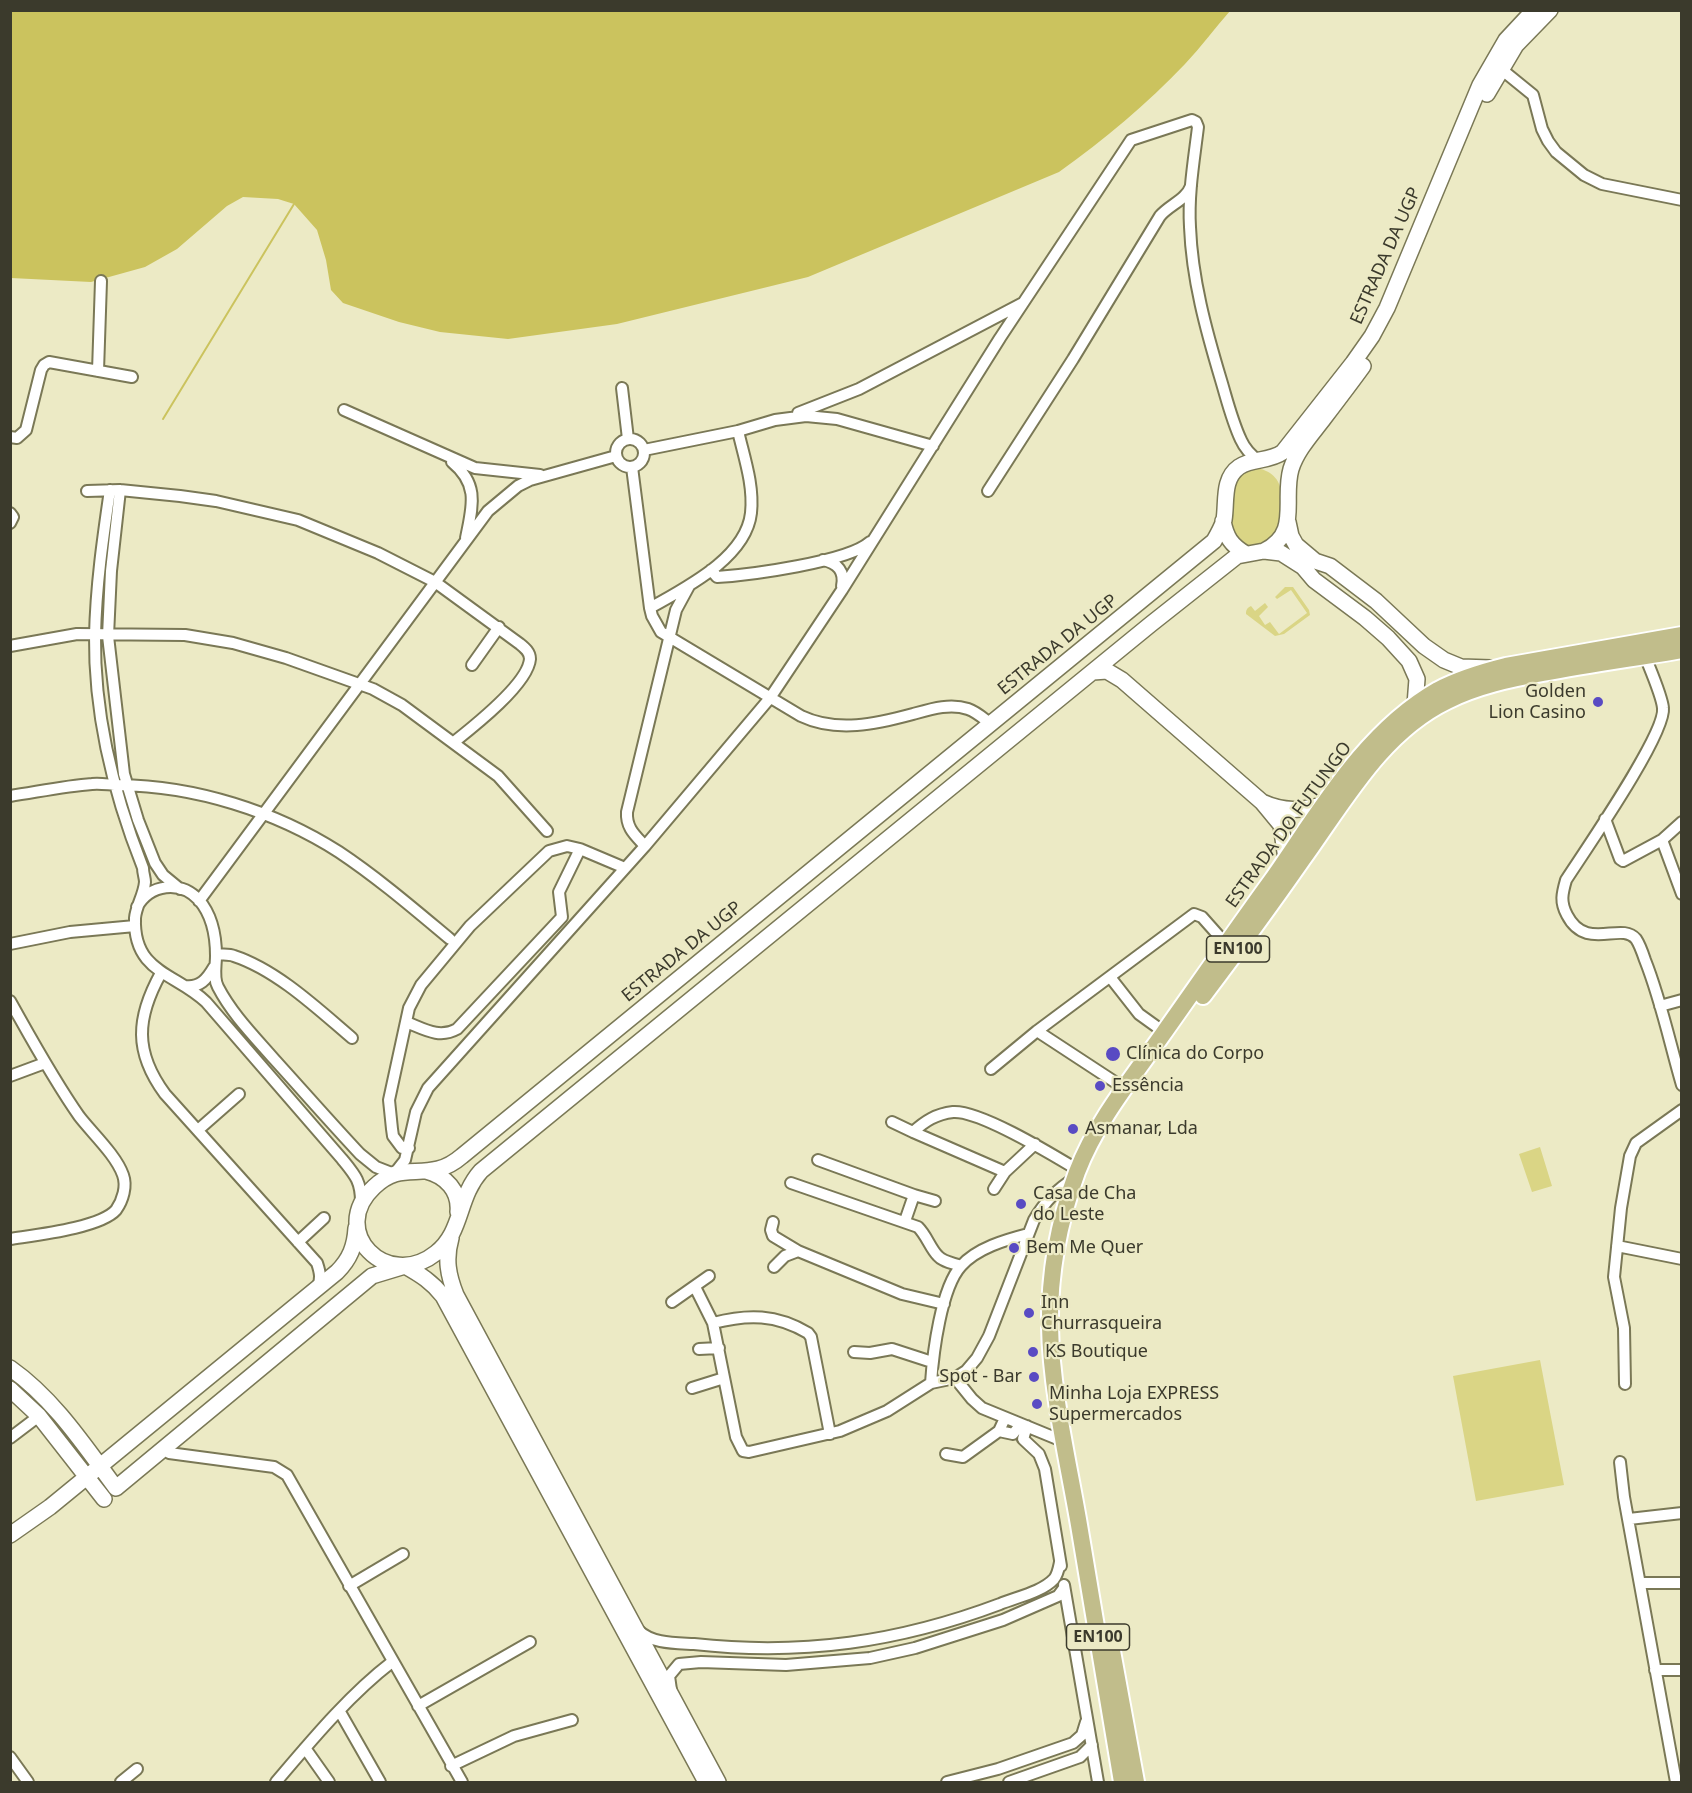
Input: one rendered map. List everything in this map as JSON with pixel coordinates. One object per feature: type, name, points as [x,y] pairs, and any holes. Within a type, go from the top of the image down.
[{"type":"main road","name":"ESTRADA DA UGP","points":[[394,1174],[407,1170],[424,1171],[444,1167],[468,1152],[1214,541],[1223,521],[1226,486],[1236,468],[1244,464],[1269,460],[1283,452],[1372,336],[1392,297],[1480,85],[1506,40],[1534,10]]},
{"type":"main road","name":"ESTRADA DA UGP","points":[[1288,481],[1298,452],[1373,352],[1394,318],[1476,119],[1501,69],[1516,45],[1550,10]]},
{"type":"main road","points":[[1260,461],[1275,466],[1288,481],[1288,522],[1291,536],[1296,545],[1315,561],[1330,566],[1376,601],[1424,646],[1444,660],[1461,667],[1506,666]]},
{"type":"main road","points":[[1223,521],[1228,539],[1246,554]]},
{"type":"main road","points":[[1264,551],[1281,539],[1288,522]]},
{"type":"main road","points":[[718,1782],[449,1279],[448,1249],[467,1190],[481,1171],[1228,561],[1246,554],[1264,551],[1281,553],[1303,567],[1314,580],[1388,638],[1409,661],[1417,679],[1415,705]]},
{"type":"main road","name":"ESTRADA DO FUTUNGO","points":[[1122,1782],[1051,1351],[1050,1300],[1054,1260],[1059,1232],[1077,1174],[1107,1114],[1124,1088],[1324,804],[1369,748],[1394,722],[1415,705],[1457,681],[1506,666],[1682,635]]},
{"type":"main road","points":[[1409,661],[1416,663],[1423,660],[1426,653],[1424,646]]},
{"type":"main road","points":[[1119,650],[1114,657],[1114,665],[1122,680]]},
{"type":"main road","name":"ESTRADA DO FUTUNGO","points":[[1136,1782],[1072,1430],[1062,1360],[1060,1301],[1066,1248],[1078,1201],[1099,1149],[1131,1096],[1347,795],[1378,755],[1402,733],[1445,702],[1464,693],[1512,679],[1682,650]]},
{"type":"main road","points":[[1093,672],[1107,671],[1122,680],[1262,802],[1281,825],[1286,859]]},
{"type":"main road","points":[[1262,802],[1287,810],[1312,808],[1324,804]]},
{"type":"main road","points":[[424,1171],[444,1179],[454,1190],[459,1205],[458,1215]]},
{"type":"main road","points":[[10,1534],[59,1500],[344,1265],[353,1249],[361,1202],[377,1184],[394,1174]]},
{"type":"main road","points":[[357,1219],[362,1241],[371,1254],[382,1261],[405,1266],[426,1278],[443,1296],[705,1782]]},
{"type":"main road","points":[[10,1368],[40,1393],[72,1430],[116,1488],[372,1276],[431,1257],[452,1235]]},
{"type":"main road","points":[[10,1389],[39,1416],[104,1499]]},
{"type":"main road","points":[[72,1430],[84,1441],[99,1448],[114,1448],[130,1442]]},
{"type":"main road","points":[[57,1438],[70,1460],[72,1471],[69,1486],[59,1500]]},
{"type":"street","points":[[1501,69],[1533,94],[1542,129],[1548,141],[1556,152],[1584,175],[1602,184],[1682,200]]},
{"type":"street","points":[[137,907],[145,896],[164,887],[190,893],[199,901],[208,914],[213,931],[216,984],[233,1011],[360,1154],[376,1167],[394,1174],[405,1160],[416,1112],[428,1088],[626,868],[770,698],[842,590],[1023,303],[1131,140],[1192,120],[1198,127],[1190,224],[1192,257],[1207,329],[1229,407],[1242,441],[1260,461]]},
{"type":"street","points":[[988,492],[1164,212],[1188,193],[1192,183]]},
{"type":"street","points":[[1164,212],[1176,210],[1185,214],[1190,224]]},
{"type":"street","points":[[99,371],[101,281]]},
{"type":"street","points":[[644,450],[738,431],[811,409],[859,389],[1023,303]]},
{"type":"street","points":[[10,437],[17,438],[26,430],[41,370],[49,362],[132,377]]},
{"type":"street","points":[[622,388],[628,439]]},
{"type":"street","points":[[344,410],[445,457],[475,468],[544,475]]},
{"type":"street","points":[[775,420],[806,416],[837,419],[933,446]]},
{"type":"street","points":[[650,608],[711,570],[739,541],[747,529],[751,514],[751,490],[738,431]]},
{"type":"street","points":[[628,439],[640,443],[644,450],[643,459],[632,467],[624,466],[616,456],[617,447],[628,439]]},
{"type":"street","points":[[1236,468],[1241,454],[1242,441]]},
{"type":"street","points":[[199,901],[488,511],[518,486],[544,475],[616,456]]},
{"type":"street","points":[[445,457],[461,469],[471,485],[473,502],[465,541]]},
{"type":"street","points":[[632,467],[650,608],[661,632],[816,723],[834,726],[873,723],[949,706],[967,709],[991,724]]},
{"type":"street","points":[[87,491],[115,490],[216,501],[298,520],[378,553],[435,582],[499,627],[528,652],[530,660],[514,687],[496,708],[454,742]]},
{"type":"street","points":[[115,490],[99,563],[95,635],[97,685],[114,785],[143,868],[145,883],[137,907],[135,926],[137,939],[150,963],[161,973],[185,986],[206,1002],[355,1174],[361,1187],[361,1202]]},
{"type":"street","points":[[115,490],[108,636],[124,774],[141,831],[154,863],[163,875],[180,889]]},
{"type":"street","points":[[10,513],[14,517],[10,523]]},
{"type":"street","points":[[711,570],[717,577],[758,574],[855,551],[874,539]]},
{"type":"street","points":[[821,560],[832,562],[841,569],[844,578],[842,590]]},
{"type":"street","points":[[645,846],[630,830],[626,820],[627,812],[676,610],[688,586]]},
{"type":"street","points":[[472,665],[499,627]]},
{"type":"street","points":[[10,645],[77,634],[108,636],[147,633],[185,635],[232,643],[286,658],[373,689],[402,705],[498,776],[547,831]]},
{"type":"street","points":[[1645,656],[1664,708],[1662,718],[1636,770],[1566,880],[1561,897],[1562,905],[1572,925],[1580,931],[1597,934],[1624,933],[1637,940],[1650,973],[1682,1085]]},
{"type":"street","points":[[10,796],[93,784],[128,785],[192,793],[239,806],[280,822],[336,851],[368,873],[450,939]]},
{"type":"street","points":[[1605,819],[1621,861],[1625,861],[1662,840],[1682,822]]},
{"type":"street","points":[[1662,840],[1682,894]]},
{"type":"street","points":[[409,1148],[402,1148],[393,1136],[389,1100],[406,1022],[417,990],[470,926],[549,851],[567,846],[626,868]]},
{"type":"street","points":[[406,1022],[439,1035],[457,1029],[562,917],[559,892],[580,849]]},
{"type":"street","points":[[991,1069],[1037,1031],[1194,914],[1202,917],[1226,944]]},
{"type":"street","points":[[10,944],[70,932],[135,926]]},
{"type":"street","points":[[10,951],[27,940]]},
{"type":"street","points":[[216,959],[232,955],[253,964],[291,987],[352,1038]]},
{"type":"street","points":[[185,986],[194,987],[201,984],[208,977],[216,959]]},
{"type":"street","points":[[161,973],[144,1011],[141,1032],[143,1053],[157,1083],[316,1263],[321,1276],[320,1283],[314,1291]]},
{"type":"street","points":[[1110,977],[1139,1014],[1164,1032]]},
{"type":"street","points":[[1660,1006],[1682,1000]]},
{"type":"street","points":[[10,1001],[45,1063],[78,1114],[121,1169],[124,1178],[123,1195],[115,1210],[99,1221],[10,1239]]},
{"type":"street","points":[[1037,1031],[1124,1088]]},
{"type":"street","points":[[10,1076],[45,1063]]},
{"type":"street","points":[[198,1130],[239,1094]]},
{"type":"street","points":[[1625,1384],[1624,1328],[1614,1276],[1629,1156],[1636,1143],[1682,1110]]},
{"type":"street","points":[[695,1287],[713,1323],[736,1437],[743,1451],[749,1452],[830,1434],[887,1411],[930,1383],[955,1378],[966,1371],[977,1358],[989,1336],[1028,1234],[1043,1204],[1056,1190],[1077,1174],[1035,1144],[970,1114],[955,1112],[936,1115],[913,1132]]},
{"type":"street","points":[[891,1122],[1005,1172]]},
{"type":"street","points":[[994,1189],[1005,1172],[1035,1144]]},
{"type":"street","points":[[409,1148],[413,1162],[424,1171]]},
{"type":"street","points":[[819,1160],[935,1201]]},
{"type":"street","points":[[791,1183],[918,1227],[927,1236],[937,1256],[961,1266]]},
{"type":"street","points":[[905,1221],[914,1195]]},
{"type":"street","points":[[298,1242],[324,1218]]},
{"type":"street","points":[[773,1222],[771,1230],[773,1236],[798,1251],[902,1294],[944,1304]]},
{"type":"street","points":[[930,1383],[944,1304],[952,1278],[961,1266],[977,1253],[993,1245],[1028,1234]]},
{"type":"street","points":[[1617,1246],[1682,1260]]},
{"type":"street","points":[[774,1267],[785,1256],[798,1251]]},
{"type":"street","points":[[316,1263],[336,1269],[344,1265]]},
{"type":"street","points":[[672,1302],[709,1276]]},
{"type":"street","points":[[713,1323],[739,1317],[770,1317],[808,1333],[811,1337],[830,1434]]},
{"type":"street","points":[[699,1349],[719,1348]]},
{"type":"street","points":[[854,1352],[870,1353],[892,1349],[932,1362]]},
{"type":"street","points":[[692,1388],[724,1378]]},
{"type":"street","points":[[955,1378],[982,1408],[1065,1442]]},
{"type":"street","points":[[10,1438],[39,1416]]},
{"type":"street","points":[[946,1454],[963,1456],[999,1431],[1005,1418]]},
{"type":"street","points":[[999,1431],[1013,1434],[1024,1425]]},
{"type":"street","points":[[1024,1425],[1023,1439],[1039,1454],[1045,1469],[1097,1777]]},
{"type":"street","points":[[169,1453],[274,1467],[287,1475],[462,1782]]},
{"type":"street","points":[[1620,1462],[1676,1782]]},
{"type":"street","points":[[1629,1519],[1682,1513]]},
{"type":"street","points":[[349,1586],[403,1554]]},
{"type":"street","points":[[632,1622],[642,1634],[657,1641],[717,1647],[784,1649],[855,1643],[961,1618],[1043,1586],[1054,1579],[1060,1562]]},
{"type":"street","points":[[1640,1583],[1682,1583]]},
{"type":"street","points":[[1043,1586],[1064,1588]]},
{"type":"street","points":[[675,1701],[669,1685],[669,1676],[679,1664],[686,1662],[786,1665],[886,1654],[959,1636],[1003,1620],[1058,1596],[1064,1588]]},
{"type":"street","points":[[1046,1602],[1059,1606],[1069,1619]]},
{"type":"street","points":[[884,1638],[877,1646],[879,1651],[886,1654]]},
{"type":"street","points":[[418,1706],[530,1642]]},
{"type":"street","points":[[855,1643],[860,1644],[863,1649],[861,1657],[856,1659]]},
{"type":"street","points":[[276,1782],[372,1677],[392,1662]]},
{"type":"street","points":[[1655,1670],[1682,1670]]},
{"type":"street","points":[[340,1712],[380,1782]]},
{"type":"street","points":[[947,1782],[998,1769],[1073,1743],[1082,1735],[1087,1719]]},
{"type":"street","points":[[452,1766],[514,1736],[572,1720]]},
{"type":"street","points":[[1073,1743],[1092,1745]]},
{"type":"street","points":[[1009,1782],[1074,1760],[1092,1745]]},
{"type":"street","points":[[305,1748],[329,1782]]},
{"type":"street","points":[[10,1757],[28,1782]]},
{"type":"street","points":[[1074,1760],[1081,1760],[1097,1777]]},
{"type":"street","points":[[121,1782],[137,1769]]},
{"type":"shaded area","points":[[11,11],[1230,11],[1171,79],[1109,134],[1059,172],[808,277],[617,324],[508,339],[440,332],[399,322],[343,303],[331,290],[326,260],[317,230],[294,204],[278,199],[243,197],[227,206],[177,249],[145,267],[91,282],[11,278]]},
{"type":"shaded area","points":[[1257,468],[1268,472],[1280,485],[1282,504],[1278,535],[1257,549],[1239,541],[1231,527],[1231,486],[1241,473]]},
{"type":"shaded area","points":[[1285,587],[1293,587],[1310,615],[1284,634],[1275,636],[1246,614],[1246,611],[1251,606],[1255,611],[1265,603],[1268,607],[1259,616],[1265,625],[1270,622],[1279,634],[1307,613],[1291,590],[1277,599],[1275,597]]},
{"type":"shaded area","points":[[1540,1147],[1552,1186],[1532,1192],[1519,1154]]},
{"type":"shaded area","points":[[1540,1360],[1564,1485],[1476,1501],[1453,1376]]},
{"type":"waterway","points":[[163,419],[294,204]]},
{"type":"place","name":"Golden Lion Casino","points":[[1598,702]]},
{"type":"place","name":"Clínica do Corpo","points":[[1113,1054]]},
{"type":"place","name":"Essência","points":[[1100,1086]]},
{"type":"place","name":"Asmanar, Lda","points":[[1073,1129]]},
{"type":"place","name":"Casa de Cha do Leste","points":[[1021,1204]]},
{"type":"place","name":"Bem Me Quer","points":[[1014,1248]]},
{"type":"place","name":"Inn Churrasqueira","points":[[1029,1313]]},
{"type":"place","name":"KS Boutique","points":[[1033,1352]]},
{"type":"place","name":"Spot - Bar","points":[[1034,1377]]},
{"type":"place","name":"Minha Loja EXPRESS Supermercados","points":[[1037,1404]]}]
